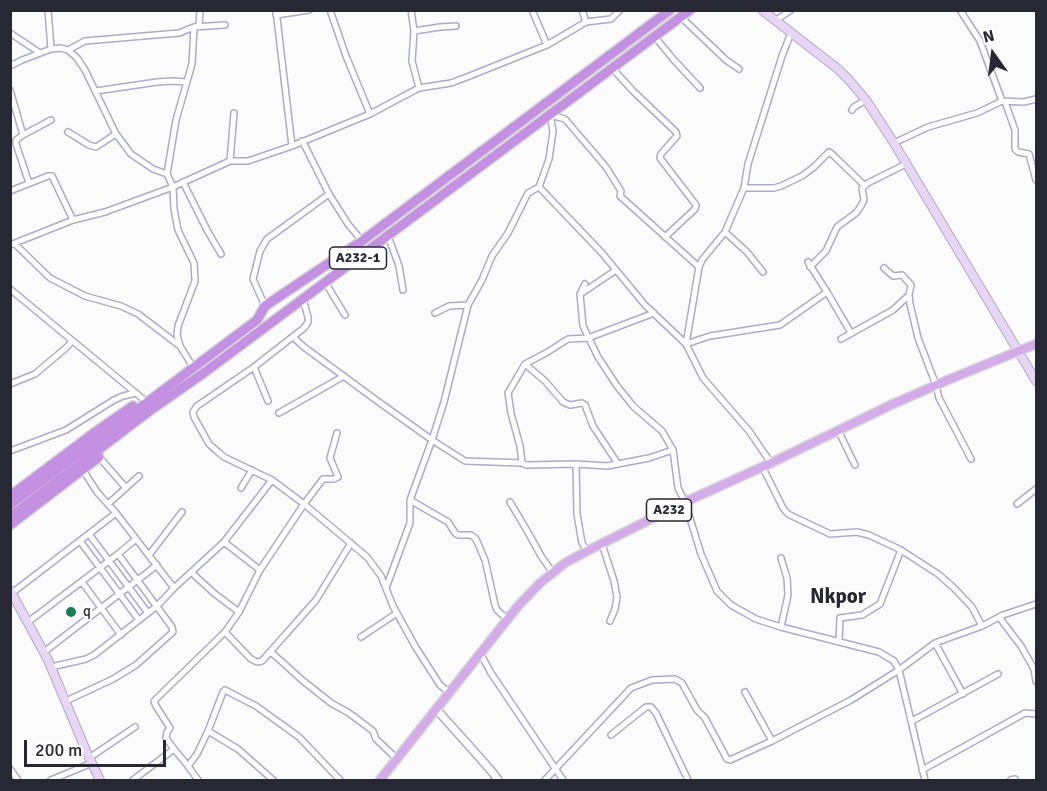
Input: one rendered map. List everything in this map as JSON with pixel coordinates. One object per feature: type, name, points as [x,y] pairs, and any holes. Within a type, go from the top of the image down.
[{"type":"highway","name":"A232-1","points":[[10,517],[16,501],[257,320],[265,306],[362,241],[670,10]]},
{"type":"highway","name":"A232-1","points":[[16,501],[205,372],[690,10]]},
{"type":"highway","points":[[16,501],[140,396],[195,365]]},
{"type":"highway","points":[[10,525],[205,372]]},
{"type":"main road","points":[[762,10],[838,69],[866,100],[1036,381]]},
{"type":"main road","name":"A232","points":[[380,780],[507,619],[533,590],[553,573],[586,551],[838,430],[936,385],[1036,344]]},
{"type":"main road","points":[[11,591],[44,652],[100,780]]},
{"type":"street","points":[[48,10],[51,49]]},
{"type":"street","points":[[68,50],[85,41],[179,33],[199,26],[200,10]]},
{"type":"street","points":[[292,146],[276,13],[309,10]]},
{"type":"street","points":[[330,10],[370,114]]},
{"type":"street","points":[[411,10],[414,31],[412,61],[419,88]]},
{"type":"street","points":[[532,10],[547,45]]},
{"type":"street","points":[[582,10],[586,22]]},
{"type":"street","points":[[195,365],[180,346],[138,314],[121,306],[85,296],[50,278],[13,244],[74,220],[105,212],[173,187],[230,161],[248,161],[292,146],[370,114],[419,88],[450,82],[547,45],[586,22],[611,19],[620,10]]},
{"type":"street","points":[[775,21],[791,10]]},
{"type":"street","points":[[960,10],[980,41],[1002,102],[1005,102],[1015,130],[1015,149],[1018,152],[1029,154],[1036,180]]},
{"type":"street","points":[[681,17],[726,60],[739,69]]},
{"type":"street","points":[[194,27],[225,25]]},
{"type":"street","points":[[180,346],[177,335],[178,326],[195,281],[194,263],[178,230],[173,187],[167,174],[176,120],[192,64],[194,27]]},
{"type":"street","points":[[414,31],[456,27]]},
{"type":"street","points":[[10,33],[40,53]]},
{"type":"street","points":[[686,344],[699,267],[725,232],[744,188],[748,164],[791,33]]},
{"type":"street","points":[[655,37],[700,88]]},
{"type":"street","points":[[10,66],[51,49],[68,50],[77,58],[96,91],[116,134],[132,154],[153,169],[167,174]]},
{"type":"street","points":[[612,68],[676,132],[677,136],[660,158],[696,206],[665,237]]},
{"type":"street","points":[[96,91],[157,82],[186,82]]},
{"type":"street","points":[[10,90],[22,135]]},
{"type":"street","points":[[894,143],[928,127],[977,113],[1002,102],[1024,102],[1036,99]]},
{"type":"street","points":[[852,110],[866,100]]},
{"type":"street","points":[[230,161],[234,113]]},
{"type":"street","points":[[386,588],[410,523],[410,500],[444,402],[468,305],[492,256],[508,233],[528,193],[539,187],[549,159],[552,140],[550,115],[565,119],[606,167],[621,191],[621,196],[699,267]]},
{"type":"street","points":[[29,183],[14,141],[51,120]]},
{"type":"street","points":[[68,132],[96,147],[116,134]]},
{"type":"street","points":[[302,141],[329,194],[362,241]]},
{"type":"street","points":[[744,188],[781,186],[802,176],[829,152],[864,185]]},
{"type":"street","points":[[851,333],[809,265],[826,251],[837,227],[861,206],[864,200],[861,190],[864,185],[906,164]]},
{"type":"street","points":[[10,191],[52,176],[74,220]]},
{"type":"street","points":[[183,183],[221,254]]},
{"type":"street","points":[[539,187],[602,253],[645,305],[686,344],[703,378],[749,431],[767,465],[783,508],[793,517],[830,534],[857,532],[901,550],[938,574],[954,588],[972,607],[982,626]]},
{"type":"street","points":[[528,193],[546,194]]},
{"type":"street","points":[[265,306],[253,279],[260,251],[267,239],[329,194]]},
{"type":"street","points":[[725,232],[747,252],[762,272]]},
{"type":"street","points":[[388,236],[399,266],[403,290]]},
{"type":"street","points":[[884,268],[892,276],[900,274],[910,282],[909,295],[915,329],[939,398],[971,459]]},
{"type":"street","points":[[580,294],[616,270]]},
{"type":"street","points":[[325,282],[345,315]]},
{"type":"street","points":[[585,284],[580,294],[583,326],[588,338],[617,386],[634,407],[662,431],[673,450],[678,488],[685,502],[701,554],[717,591],[731,605],[756,619],[879,652],[894,662],[899,670],[925,780]]},
{"type":"street","points":[[10,289],[140,396]]},
{"type":"street","points":[[686,344],[710,336],[780,325],[827,292]]},
{"type":"street","points":[[841,339],[893,310],[909,295]]},
{"type":"street","points":[[303,299],[308,317],[304,328],[254,367],[197,406],[193,412],[194,417],[209,444],[224,457],[272,480],[367,557],[381,576],[397,613],[427,667],[440,685],[449,692]]},
{"type":"street","points":[[435,313],[449,306],[468,305]]},
{"type":"street","points":[[522,463],[508,393],[525,364],[568,339],[588,338],[654,313]]},
{"type":"street","points":[[293,337],[432,440],[465,461],[526,465],[607,466],[649,458],[673,450]]},
{"type":"street","points":[[10,384],[35,374],[72,341]]},
{"type":"street","points":[[525,364],[545,381],[562,402],[570,405],[585,405],[593,426],[618,464]]},
{"type":"street","points":[[254,367],[268,401]]},
{"type":"street","points":[[279,413],[344,376]]},
{"type":"street","points":[[10,451],[66,430],[123,396],[140,396]]},
{"type":"street","points":[[838,430],[855,465]]},
{"type":"street","points":[[198,780],[166,738],[170,728],[154,702],[225,632],[239,612],[260,570],[304,504],[323,479],[338,477],[330,458],[337,434]]},
{"type":"street","points":[[99,457],[126,488]]},
{"type":"street","points":[[576,464],[577,514],[582,543],[586,551]]},
{"type":"street","points":[[83,470],[174,588]]},
{"type":"street","points":[[241,488],[252,470]]},
{"type":"street","points":[[108,504],[140,476]]},
{"type":"street","points":[[51,667],[94,655],[157,606],[224,542],[272,480]]},
{"type":"street","points":[[1017,504],[1036,489]]},
{"type":"street","points":[[410,500],[448,522],[455,533],[476,538],[485,560],[495,605],[507,619]]},
{"type":"street","points":[[510,502],[553,573]]},
{"type":"street","points":[[149,555],[182,512]]},
{"type":"street","points":[[11,591],[116,513]]},
{"type":"street","points":[[89,534],[148,613]]},
{"type":"street","points":[[28,622],[136,539]]},
{"type":"street","points":[[80,541],[139,620]]},
{"type":"street","points":[[224,542],[260,570]]},
{"type":"street","points":[[225,632],[251,659],[257,662],[262,661],[316,600],[351,543]]},
{"type":"street","points":[[603,544],[617,597],[610,621]]},
{"type":"street","points":[[839,641],[840,618],[862,615],[880,604],[901,550]]},
{"type":"street","points":[[66,701],[136,665],[173,632],[172,627],[118,554]]},
{"type":"street","points":[[781,558],[788,595],[781,627]]},
{"type":"street","points":[[44,652],[157,565]]},
{"type":"street","points":[[192,573],[214,594],[239,612]]},
{"type":"street","points":[[82,582],[121,635]]},
{"type":"street","points":[[545,780],[631,688],[652,680],[675,679],[682,683],[729,760],[772,741],[851,700],[935,644],[982,626],[999,616],[1036,604]]},
{"type":"street","points":[[361,637],[397,613]]},
{"type":"street","points":[[999,616],[1021,646],[1034,669],[1036,681]]},
{"type":"street","points":[[935,644],[963,694]]},
{"type":"street","points":[[271,652],[302,680],[373,731],[375,739],[397,759]]},
{"type":"street","points":[[480,653],[563,780]]},
{"type":"street","points":[[912,721],[999,674]]},
{"type":"street","points":[[188,766],[197,754],[225,690],[256,706],[299,736],[340,780]]},
{"type":"street","points":[[745,692],[772,741]]},
{"type":"street","points":[[611,735],[646,707],[651,707],[688,780]]},
{"type":"street","points":[[436,709],[498,780]]},
{"type":"street","points":[[922,770],[1025,713],[1036,714]]},
{"type":"street","points":[[51,780],[90,761],[135,727]]},
{"type":"street","points":[[208,731],[238,749],[273,780]]},
{"type":"street","points":[[133,780],[174,750]]},
{"type":"street","points":[[10,769],[18,780]]},
{"type":"place","name":"q","points":[[71,612]]},
{"type":"district","name":"Nkpor","points":[[838,597]]}]
